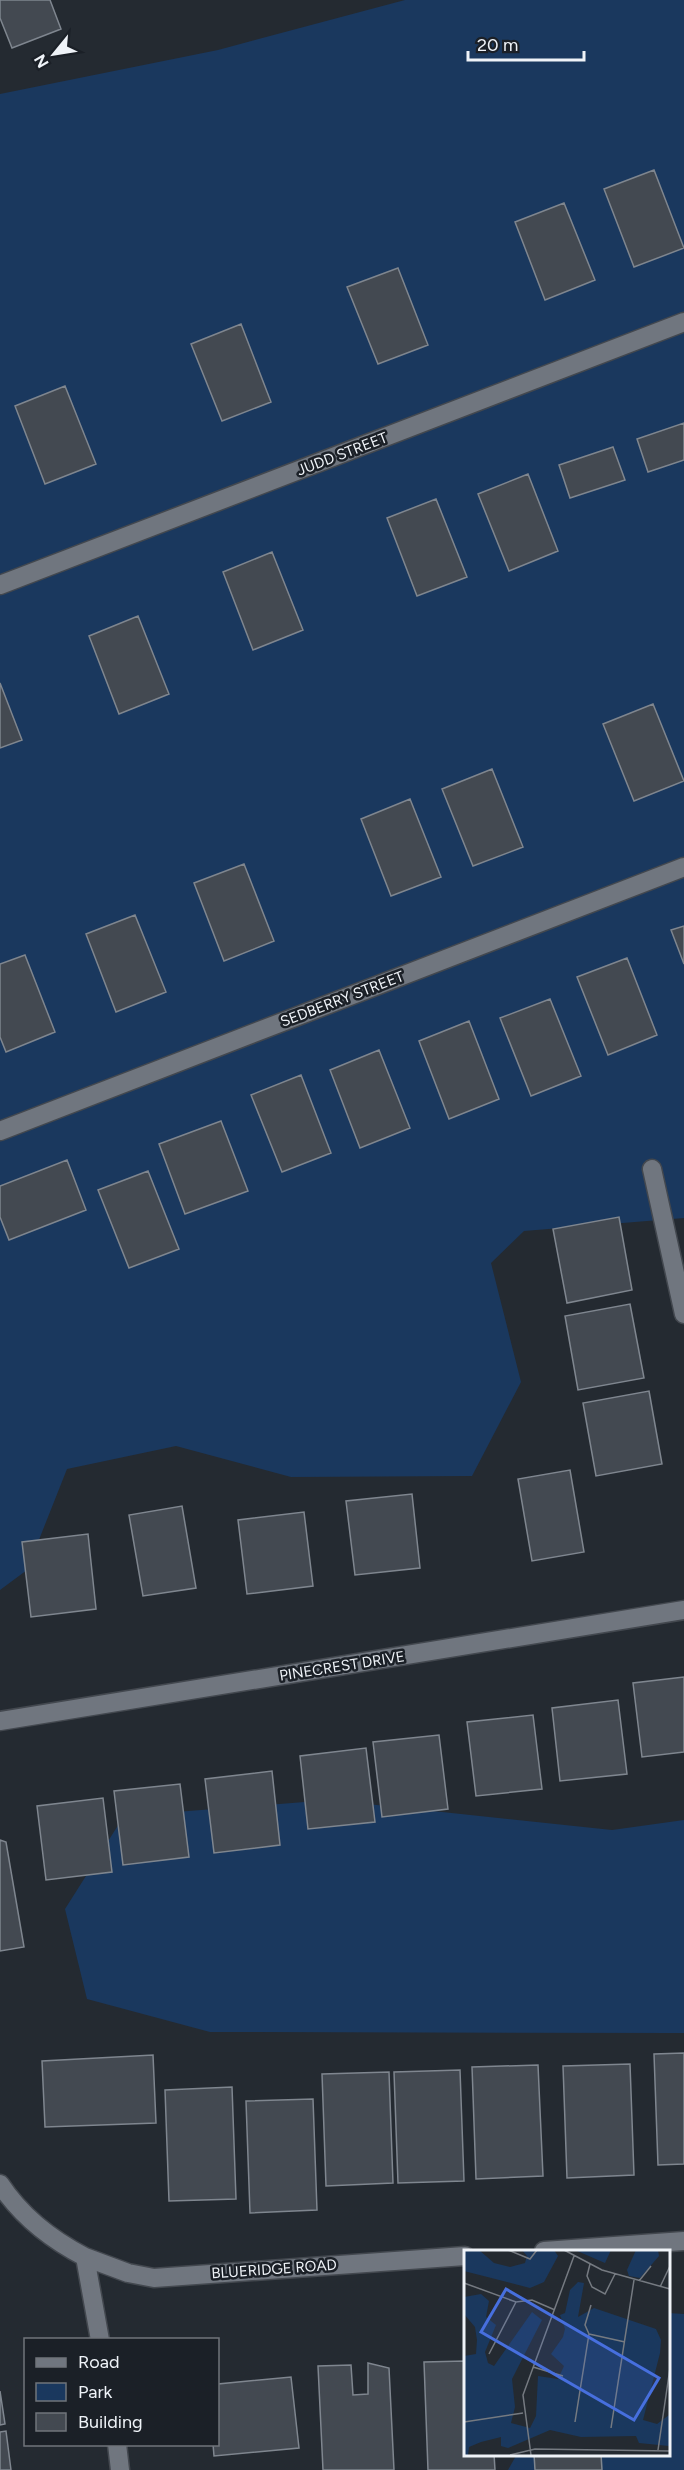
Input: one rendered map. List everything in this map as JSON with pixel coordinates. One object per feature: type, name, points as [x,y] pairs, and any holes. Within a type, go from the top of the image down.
[{"type":"street","name":"JUDD STREET","points":[[0,585],[684,322]]},
{"type":"street","name":"SEDBERRY STREET","points":[[0,1131],[684,867]]},
{"type":"street","points":[[652,1169],[684,1314]]},
{"type":"street","name":"PINECREST DRIVE","points":[[0,1721],[684,1610]]},
{"type":"street","name":"BLUERIDGE ROAD","points":[[0,2184],[43,2231],[64,2247],[85,2258],[128,2273],[154,2278],[464,2256]]},
{"type":"street","points":[[558,2250],[684,2241]]},
{"type":"street","points":[[85,2258],[100,2338]]},
{"type":"street","points":[[117,2446],[120,2470]]},
{"type":"green space","points":[[405,0],[684,0],[684,1218],[524,1231],[491,1263],[521,1382],[472,1476],[291,1477],[176,1446],[67,1469],[27,1570],[0,1590],[0,94],[218,50]]},
{"type":"green space","points":[[330,1800],[612,1830],[684,1820],[684,2033],[210,2032],[87,1999],[65,1909],[124,1816]]},
{"type":"green space","points":[[669,2313],[684,2314],[684,2470],[508,2470],[516,2455],[669,2455]]},
{"type":"building","points":[[0,0],[50,0],[61,29],[12,48],[0,18]]},
{"type":"building","points":[[654,170],[684,248],[634,267],[604,189]]},
{"type":"building","points":[[564,203],[595,280],[545,300],[515,222]]},
{"type":"building","points":[[398,268],[428,345],[378,364],[347,287]]},
{"type":"building","points":[[241,324],[271,402],[222,421],[191,344]]},
{"type":"building","points":[[65,386],[96,464],[45,484],[15,406]]},
{"type":"building","points":[[684,423],[684,460],[648,472],[637,439]]},
{"type":"building","points":[[613,447],[625,480],[570,498],[559,465]]},
{"type":"building","points":[[528,474],[558,551],[509,571],[478,494]]},
{"type":"building","points":[[436,499],[467,577],[417,596],[387,518]]},
{"type":"building","points":[[272,552],[303,630],[253,650],[223,572]]},
{"type":"building","points":[[138,616],[169,694],[119,714],[89,636]]},
{"type":"building","points":[[0,683],[22,740],[0,748]]},
{"type":"building","points":[[653,704],[684,781],[634,801],[603,724]]},
{"type":"building","points":[[492,769],[523,847],[473,866],[442,789]]},
{"type":"building","points":[[410,799],[441,877],[391,896],[361,819]]},
{"type":"building","points":[[244,864],[274,941],[224,961],[194,883]]},
{"type":"building","points":[[135,915],[166,992],[116,1012],[86,934]]},
{"type":"building","points":[[684,926],[684,964],[671,930]]},
{"type":"building","points":[[25,955],[55,1032],[6,1052],[0,1037],[0,964]]},
{"type":"building","points":[[627,958],[657,1035],[608,1055],[577,977]]},
{"type":"building","points":[[550,999],[581,1076],[531,1096],[500,1018]]},
{"type":"building","points":[[469,1021],[499,1099],[449,1119],[419,1041]]},
{"type":"building","points":[[379,1050],[410,1128],[360,1148],[330,1070]]},
{"type":"building","points":[[301,1075],[331,1153],[282,1172],[251,1095]]},
{"type":"building","points":[[221,1121],[248,1191],[185,1214],[159,1144]]},
{"type":"building","points":[[67,1160],[86,1210],[9,1240],[0,1217],[0,1186]]},
{"type":"building","points":[[148,1171],[179,1249],[129,1268],[98,1190]]},
{"type":"building","points":[[619,1217],[632,1290],[567,1303],[553,1229]]},
{"type":"building","points":[[630,1304],[644,1378],[578,1390],[565,1316]]},
{"type":"building","points":[[649,1391],[662,1464],[596,1476],[583,1403]]},
{"type":"building","points":[[570,1470],[584,1552],[532,1561],[518,1479]]},
{"type":"building","points":[[412,1494],[420,1568],[355,1575],[346,1501]]},
{"type":"building","points":[[182,1506],[196,1588],[143,1596],[129,1515]]},
{"type":"building","points":[[304,1512],[313,1586],[247,1594],[238,1520]]},
{"type":"building","points":[[88,1534],[96,1609],[31,1617],[22,1542]]},
{"type":"building","points":[[684,1677],[684,1752],[642,1757],[633,1683]]},
{"type":"building","points":[[618,1700],[627,1774],[560,1781],[552,1708]]},
{"type":"building","points":[[533,1715],[542,1789],[476,1796],[467,1722]]},
{"type":"building","points":[[439,1735],[448,1809],[382,1817],[373,1742]]},
{"type":"building","points":[[366,1748],[375,1822],[308,1829],[300,1756]]},
{"type":"building","points":[[272,1771],[280,1845],[214,1853],[205,1779]]},
{"type":"building","points":[[180,1784],[189,1857],[123,1865],[114,1791]]},
{"type":"building","points":[[103,1798],[112,1872],[46,1880],[37,1806]]},
{"type":"building","points":[[0,1840],[6,1842],[24,1947],[0,1951]]},
{"type":"building","points":[[684,2053],[684,2164],[658,2165],[654,2054]]},
{"type":"building","points":[[153,2055],[156,2123],[45,2127],[42,2061]]},
{"type":"building","points":[[630,2064],[634,2175],[567,2178],[563,2066]]},
{"type":"building","points":[[538,2065],[543,2176],[476,2179],[472,2067]]},
{"type":"building","points":[[460,2070],[464,2181],[398,2183],[394,2072]]},
{"type":"building","points":[[389,2072],[393,2183],[326,2186],[322,2074]]},
{"type":"building","points":[[232,2087],[236,2199],[169,2201],[165,2090]]},
{"type":"building","points":[[313,2099],[317,2210],[250,2213],[246,2101]]},
{"type":"building","points":[[464,2361],[464,2455],[494,2455],[495,2470],[428,2470],[424,2362]]},
{"type":"building","points":[[368,2363],[389,2368],[394,2470],[323,2470],[318,2366],[351,2365],[353,2395],[368,2394]]},
{"type":"building","points":[[291,2377],[299,2448],[214,2456],[213,2446],[219,2446],[219,2384]]},
{"type":"building","points":[[0,2391],[5,2424],[0,2425]]},
{"type":"building","points":[[6,2431],[11,2470],[0,2470],[0,2432]]},
{"type":"building","points":[[534,2455],[601,2455],[602,2470],[535,2470]]}]
